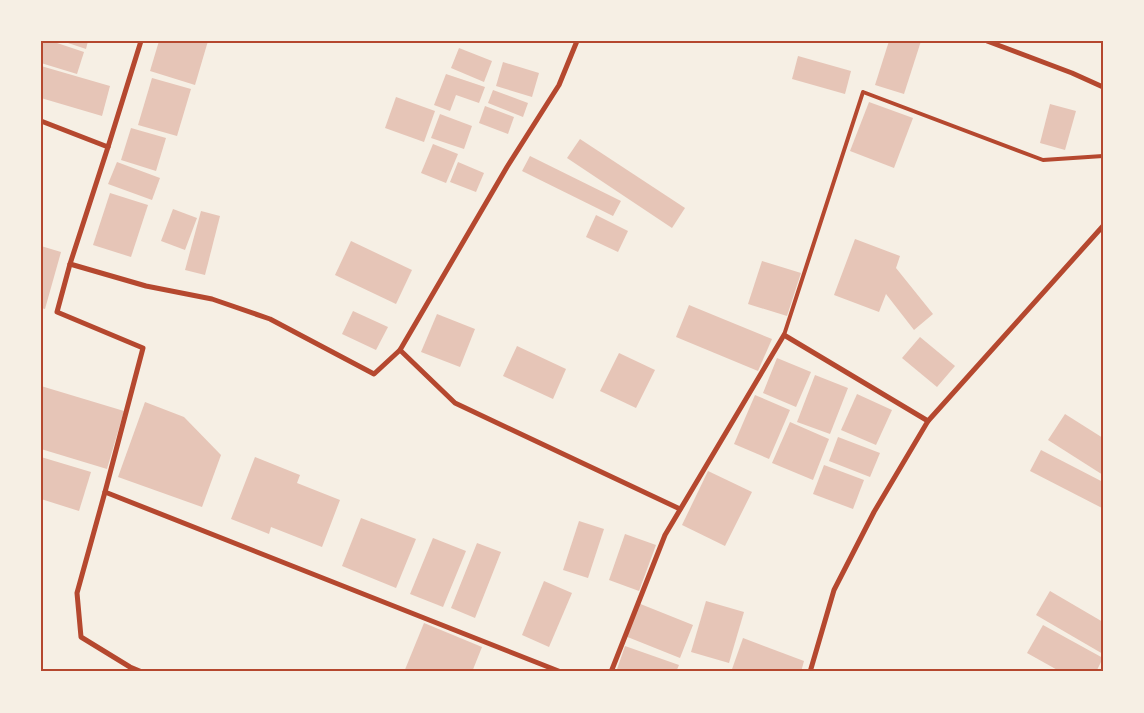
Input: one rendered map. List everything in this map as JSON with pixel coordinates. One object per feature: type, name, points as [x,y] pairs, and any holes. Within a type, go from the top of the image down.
[{"type":"street","points":[[142,41],[70,264],[57,312],[143,348],[76,593],[81,637],[130,667],[142,672]]},
{"type":"street","points":[[70,264],[146,286],[212,299],[270,319],[374,374],[400,350],[507,168],[559,85],[577,41]]},
{"type":"street","points":[[987,41],[1072,73],[1103,87]]},
{"type":"street","points":[[41,121],[108,147]]},
{"type":"street","points":[[810,672],[834,590],[874,512],[928,421],[1103,226]]},
{"type":"street","points":[[610,672],[665,536],[784,335],[928,421]]},
{"type":"street","points":[[400,350],[455,402],[680,509]]},
{"type":"street","points":[[105,492],[561,672]]},
{"type":"lane","points":[[784,335],[863,92],[1042,160],[1103,156]]},
{"type":"building","points":[[41,41],[51,41],[84,52],[77,74],[41,63]]},
{"type":"building","points":[[62,41],[88,41],[86,49]]},
{"type":"building","points":[[159,41],[208,41],[195,85],[150,71]]},
{"type":"building","points":[[889,41],[921,41],[904,94],[875,85]]},
{"type":"building","points":[[459,48],[492,61],[484,82],[451,68]]},
{"type":"building","points":[[798,56],[851,71],[845,94],[792,79]]},
{"type":"building","points":[[503,62],[539,73],[532,97],[496,86]]},
{"type":"building","points":[[41,66],[110,86],[102,116],[41,98]]},
{"type":"building","points":[[446,74],[485,87],[479,103],[456,95],[450,111],[434,105]]},
{"type":"building","points":[[152,78],[191,89],[177,136],[138,125]]},
{"type":"building","points":[[493,90],[528,103],[523,117],[488,103]]},
{"type":"building","points":[[396,97],[435,111],[424,142],[385,128]]},
{"type":"building","points":[[869,102],[913,118],[894,168],[850,151]]},
{"type":"building","points":[[1050,104],[1076,111],[1065,150],[1040,143]]},
{"type":"building","points":[[485,106],[514,117],[508,134],[479,123]]},
{"type":"building","points":[[440,114],[472,126],[464,149],[431,138]]},
{"type":"building","points":[[131,128],[166,138],[156,171],[121,160]]},
{"type":"building","points":[[580,139],[685,208],[672,228],[567,158]]},
{"type":"building","points":[[433,144],[458,154],[446,183],[421,173]]},
{"type":"building","points":[[530,156],[621,201],[613,216],[522,171]]},
{"type":"building","points":[[117,162],[160,178],[152,200],[108,184]]},
{"type":"building","points":[[458,162],[484,173],[476,192],[450,182]]},
{"type":"building","points":[[110,193],[148,205],[131,257],[93,245]]},
{"type":"building","points":[[173,209],[197,218],[185,250],[161,241]]},
{"type":"building","points":[[201,211],[220,216],[205,275],[185,270]]},
{"type":"building","points":[[596,215],[628,231],[618,252],[586,237]]},
{"type":"building","points":[[855,239],[900,256],[896,268],[933,314],[914,330],[886,294],[879,312],[834,295]]},
{"type":"building","points":[[351,241],[412,270],[396,304],[335,275]]},
{"type":"building","points":[[41,246],[61,252],[45,309],[41,308]]},
{"type":"building","points":[[762,261],[801,273],[787,316],[748,304]]},
{"type":"building","points":[[689,305],[772,339],[758,371],[676,337]]},
{"type":"building","points":[[353,311],[388,327],[376,350],[342,334]]},
{"type":"building","points":[[437,314],[475,329],[460,367],[421,352]]},
{"type":"building","points":[[920,337],[955,366],[937,387],[902,358]]},
{"type":"building","points":[[517,346],[566,369],[553,399],[503,376]]},
{"type":"building","points":[[619,353],[655,370],[636,408],[600,391]]},
{"type":"building","points":[[777,358],[811,372],[796,407],[763,393]]},
{"type":"building","points":[[815,375],[848,388],[830,434],[797,422]]},
{"type":"building","points":[[41,386],[124,411],[107,469],[41,449]]},
{"type":"building","points":[[857,394],[892,410],[876,445],[841,430]]},
{"type":"building","points":[[755,395],[790,410],[769,459],[734,444]]},
{"type":"building","points":[[145,402],[184,417],[221,455],[202,507],[118,477]]},
{"type":"building","points":[[1065,414],[1103,438],[1103,475],[1048,440]]},
{"type":"building","points":[[790,422],[829,439],[813,480],[772,463]]},
{"type":"building","points":[[838,437],[880,453],[870,477],[829,461]]},
{"type":"building","points":[[1041,450],[1103,482],[1102,508],[1030,471]]},
{"type":"building","points":[[41,457],[91,472],[79,511],[41,499]]},
{"type":"building","points":[[255,457],[300,475],[297,483],[340,500],[322,547],[271,527],[269,534],[231,519]]},
{"type":"building","points":[[824,465],[864,480],[853,509],[813,494]]},
{"type":"building","points":[[708,471],[752,492],[725,546],[682,525]]},
{"type":"building","points":[[361,518],[416,539],[396,588],[342,566]]},
{"type":"building","points":[[579,521],[604,529],[588,578],[563,570]]},
{"type":"building","points":[[625,534],[656,545],[639,591],[609,580]]},
{"type":"building","points":[[433,538],[466,551],[443,607],[410,594]]},
{"type":"building","points":[[477,543],[501,552],[475,618],[451,608]]},
{"type":"building","points":[[544,581],[572,593],[549,647],[522,635]]},
{"type":"building","points":[[1050,591],[1103,622],[1103,654],[1036,615]]},
{"type":"building","points":[[706,601],[744,612],[729,663],[691,652]]},
{"type":"building","points":[[638,603],[693,625],[680,658],[625,636]]},
{"type":"building","points":[[424,623],[482,647],[472,672],[404,672]]},
{"type":"building","points":[[1043,625],[1103,658],[1096,672],[1061,672],[1027,653]]},
{"type":"building","points":[[743,638],[804,661],[801,672],[731,672]]},
{"type":"building","points":[[625,646],[679,665],[676,672],[616,672]]}]
